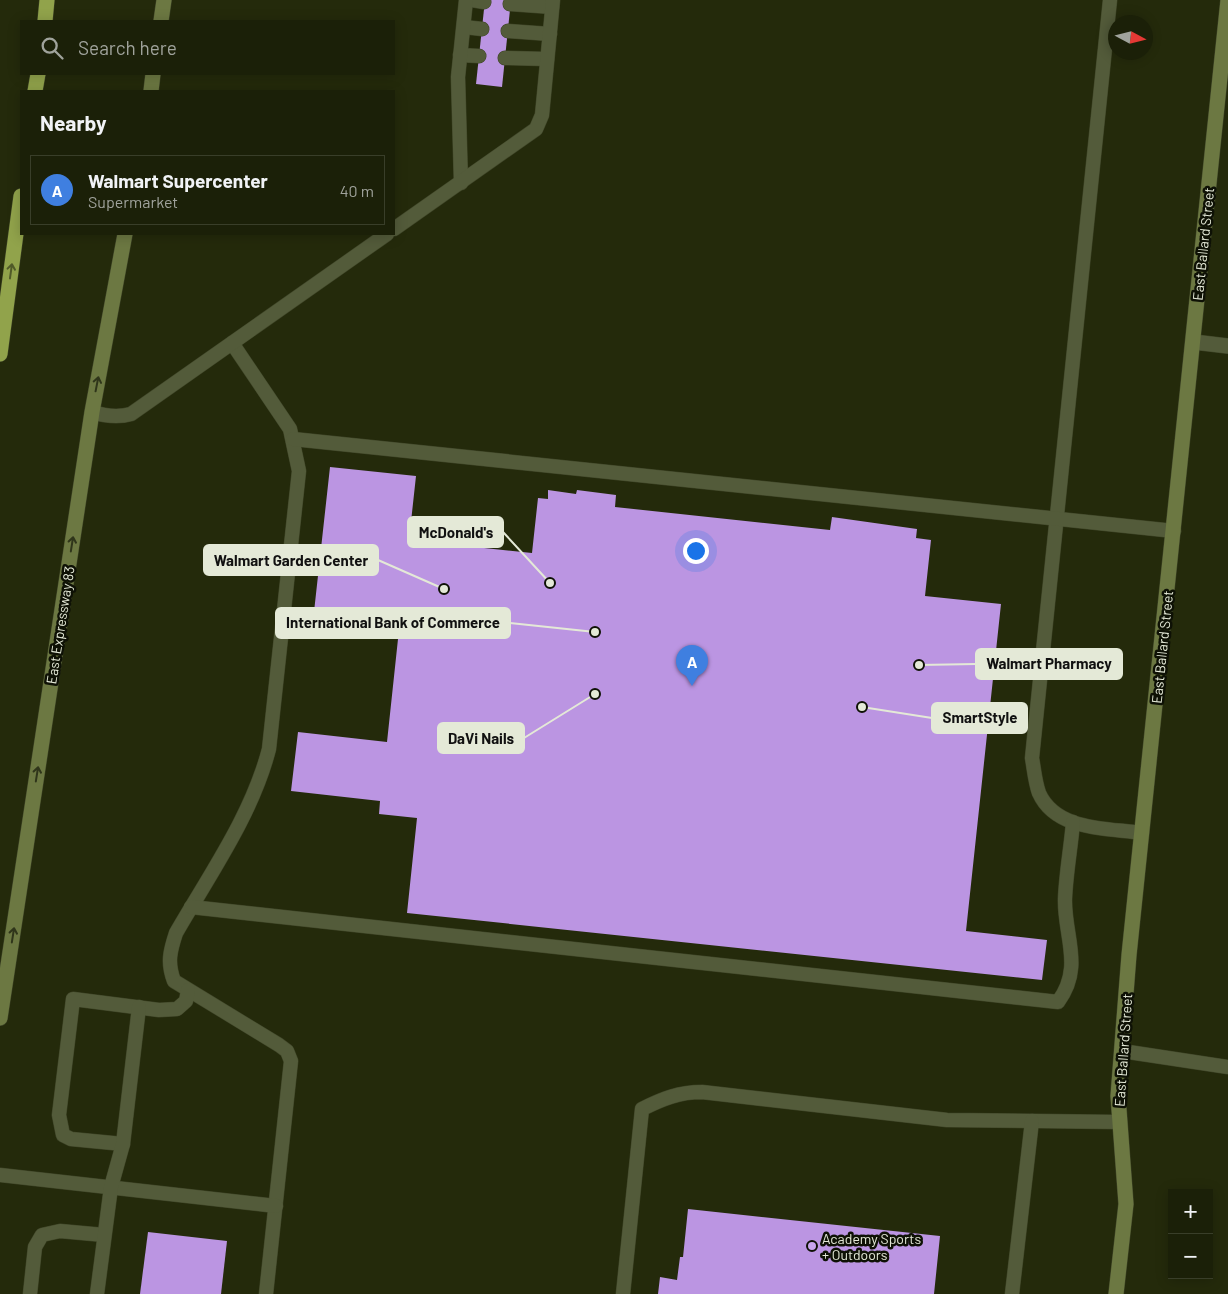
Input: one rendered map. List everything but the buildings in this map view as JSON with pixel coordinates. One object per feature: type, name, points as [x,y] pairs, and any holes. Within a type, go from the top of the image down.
[{"type":"highway","points":[[45,20],[48,0]]},
{"type":"highway","points":[[35,90],[38,75]]},
{"type":"highway","points":[[0,354],[20,204]]},
{"type":"street","points":[[161,20],[164,0]]},
{"type":"street","name":"East Ballard Street","points":[[1116,1294],[1126,1204],[1118,1096],[1142,833],[1228,0]]},
{"type":"street","points":[[151,90],[153,75]]},
{"type":"street","name":"East Expressway 83","points":[[0,1018],[92,412],[125,235]]},
{"type":"street","points":[[1194,342],[1228,346]]},
{"type":"lane","points":[[461,183],[458,77],[466,0]]},
{"type":"lane","points":[[1110,0],[1055,518],[1032,758],[1040,793],[1054,814],[1073,822],[1142,833]]},
{"type":"lane","points":[[395,228],[536,129],[542,115],[552,4],[510,4]]},
{"type":"lane","points":[[464,27],[482,29]]},
{"type":"lane","points":[[508,31],[550,34]]},
{"type":"lane","points":[[460,55],[479,56]]},
{"type":"lane","points":[[505,58],[547,59]]},
{"type":"lane","points":[[92,412],[108,416],[131,414],[386,235]]},
{"type":"lane","points":[[232,343],[280,411],[293,438],[299,471],[269,749],[263,773],[246,811],[176,933],[169,953],[169,968],[174,981],[280,1045],[287,1051],[291,1061],[266,1294]]},
{"type":"lane","points":[[293,438],[1174,530]]},
{"type":"lane","points":[[191,907],[1058,1002],[1068,988],[1071,968],[1072,945],[1065,900],[1073,822]]},
{"type":"lane","points":[[123,1144],[71,1139],[63,1135],[59,1115],[73,999],[139,1007],[177,1009],[186,1001],[188,990]]},
{"type":"lane","points":[[97,1294],[111,1187],[123,1144],[139,1007]]},
{"type":"lane","points":[[1122,1051],[1228,1067]]},
{"type":"lane","points":[[623,1294],[642,1109],[664,1098],[684,1092],[702,1092],[947,1120],[1120,1122]]},
{"type":"lane","points":[[1012,1294],[1032,1121]]},
{"type":"lane","points":[[0,1175],[276,1206]]},
{"type":"lane","points":[[30,1294],[35,1247],[42,1235],[60,1231],[104,1235]]},
{"type":"place","name":"McDonald's","points":[[550,583]]},
{"type":"place","name":"Walmart Garden Center","points":[[444,589]]},
{"type":"place","name":"International Bank of Commerce","points":[[595,632]]},
{"type":"place","name":"Walmart Pharmacy","points":[[919,665]]},
{"type":"place","name":"Walmart Supercenter","points":[[692,686]]},
{"type":"place","name":"DaVi Nails","points":[[595,694]]},
{"type":"place","name":"SmartStyle","points":[[862,707]]},
{"type":"place","name":"Academy Sports + Outdoors","points":[[812,1246]]}]
